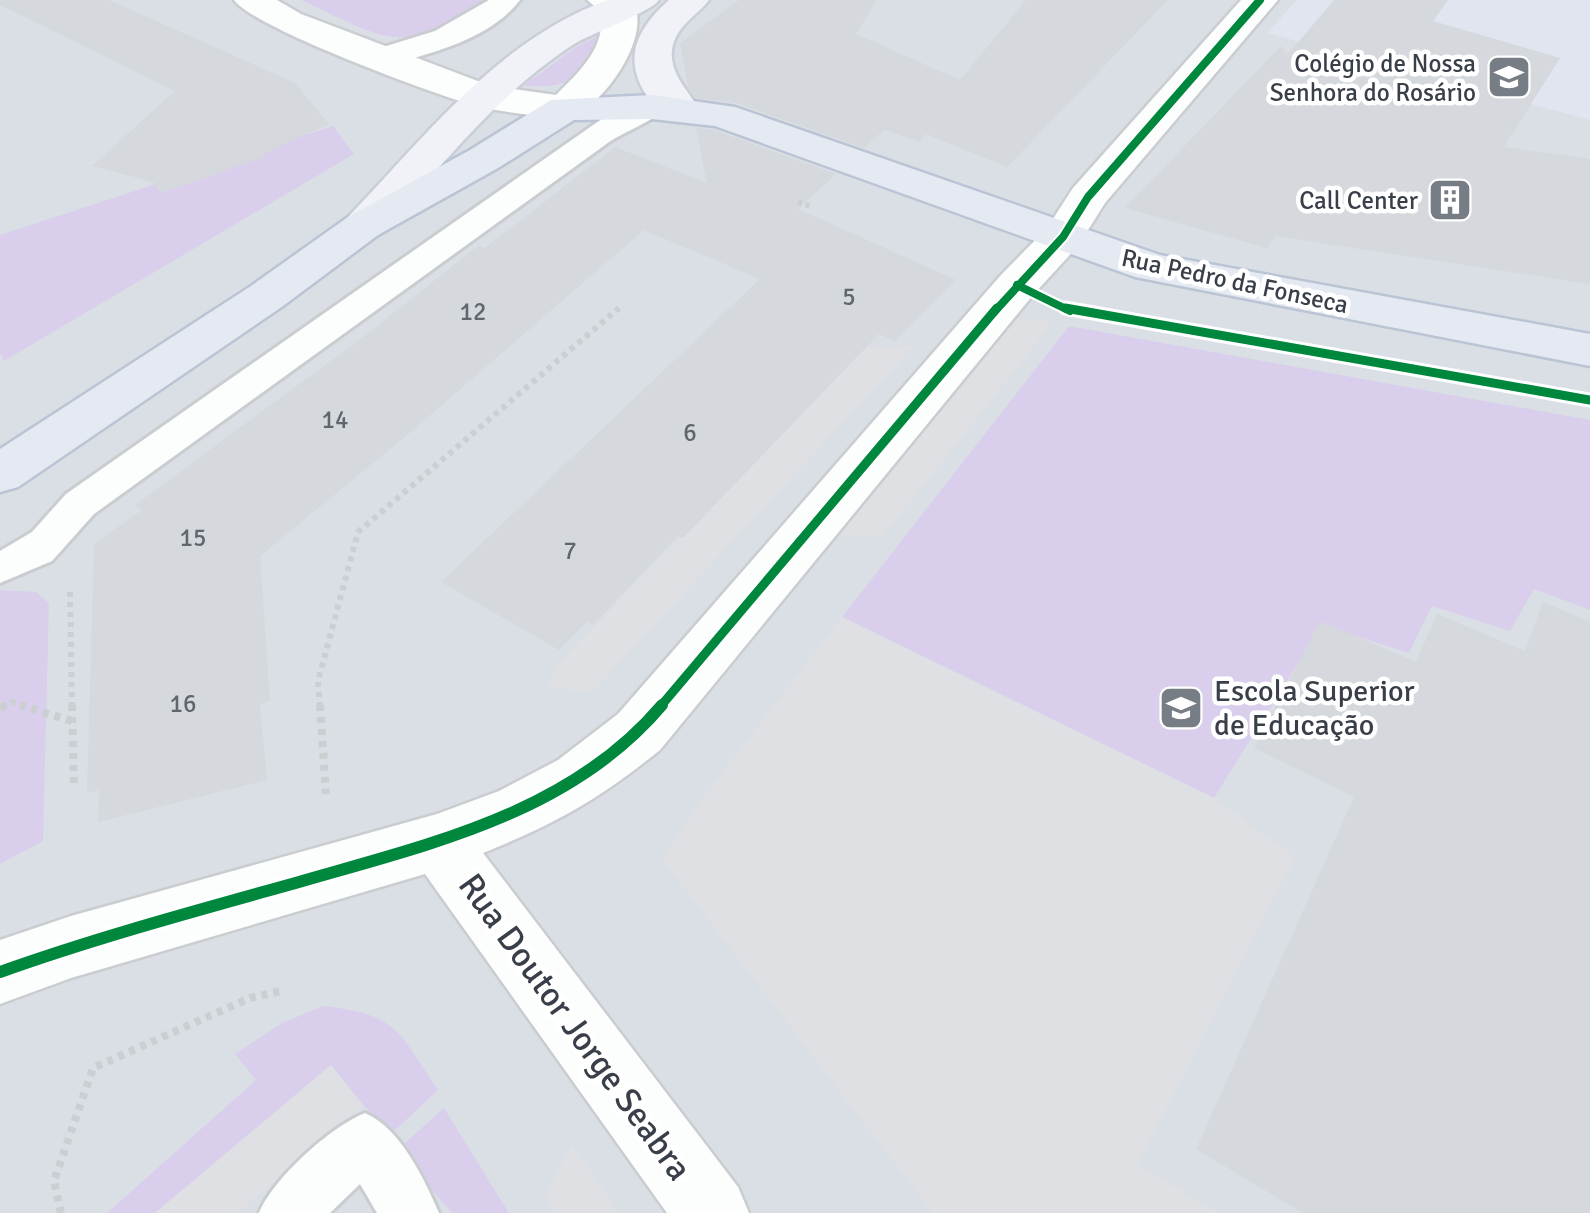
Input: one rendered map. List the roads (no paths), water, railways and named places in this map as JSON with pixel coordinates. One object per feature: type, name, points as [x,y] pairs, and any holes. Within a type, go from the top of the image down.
[{"type":"main road","points":[[666,108],[652,60],[653,44],[667,18],[691,0]]},
{"type":"main road","points":[[363,226],[483,96],[554,43],[621,2]]},
{"type":"main road","points":[[0,474],[267,296],[363,226],[484,159],[565,108]]},
{"type":"main road","name":"Rua Pedro da Fonseca","points":[[565,108],[666,108],[721,115],[1152,267],[1452,327],[1590,350]]},
{"type":"street","points":[[252,0],[288,22],[483,96],[565,108],[611,56],[622,20],[621,2]]},
{"type":"street","points":[[0,972],[89,942],[438,842],[521,810],[580,779],[639,732],[1017,284],[1063,237],[1088,196],[1260,0]]},
{"type":"street","name":"Rua Doutor Jorge Seabra","points":[[438,842],[712,1213]]},
{"type":"lane","points":[[377,58],[434,43],[466,28],[506,0]]},
{"type":"lane","points":[[0,567],[28,558],[54,539],[80,504],[617,122],[666,108]]},
{"type":"lane","points":[[288,1213],[366,1141],[410,1213]]},
{"type":"place","name":"Colégio de Nossa Senhora do Rosário","points":[[1509,77]]},
{"type":"place","name":"Call Center","points":[[1450,200]]},
{"type":"place","name":"Escola Superior de Educação","points":[[1181,708]]}]
